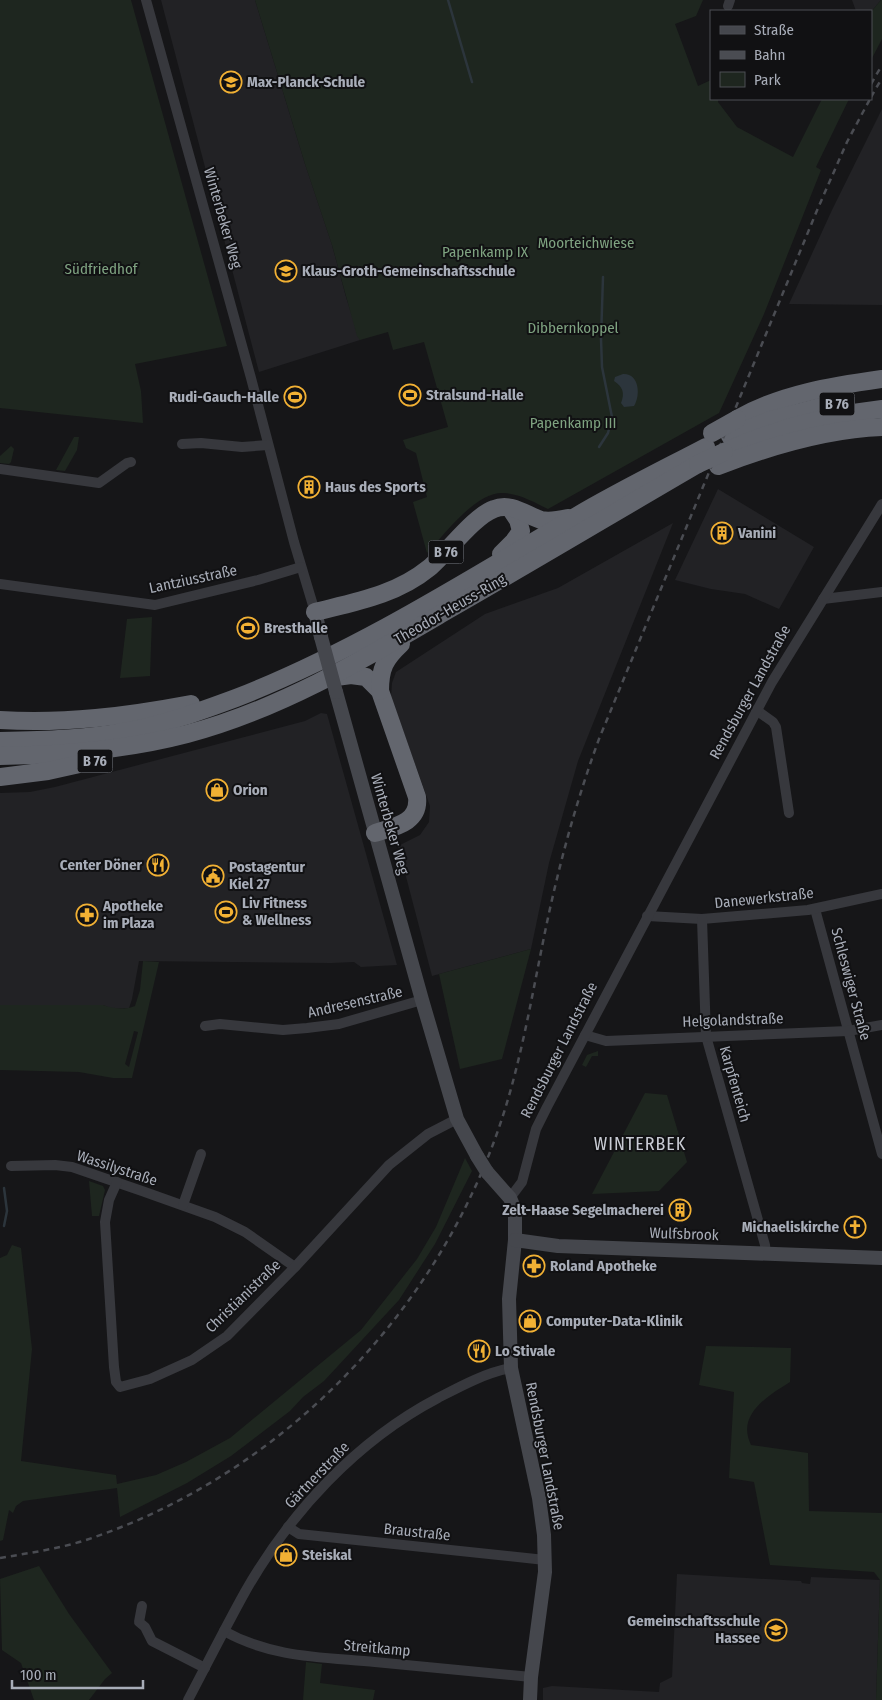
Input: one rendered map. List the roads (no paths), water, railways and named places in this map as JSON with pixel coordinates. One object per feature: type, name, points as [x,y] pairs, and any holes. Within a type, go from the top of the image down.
[{"type":"highway","points":[[709,440],[737,419],[763,405],[826,387],[882,379]]},
{"type":"highway","name":"Theodor-Heuss-Ring","points":[[0,756],[72,753],[126,747],[188,734],[230,720],[291,695],[415,630],[652,492],[695,470],[724,451],[797,412],[882,398]]},
{"type":"highway","name":"Theodor-Heuss-Ring","points":[[724,451],[787,428],[837,416],[882,410]]},
{"type":"highway","points":[[724,451],[766,449],[851,430],[882,427]]},
{"type":"highway","name":"Theodor-Heuss-Ring","points":[[0,741],[52,740],[127,732],[202,710],[248,693],[302,670],[354,644],[479,575],[578,515],[658,472],[709,440],[724,451]]},
{"type":"highway","name":"B 76","points":[[313,605],[377,596],[403,585],[433,565],[487,512],[498,508],[510,508],[520,526],[519,535],[479,575]]},
{"type":"highway","points":[[510,508],[546,521],[578,515]]},
{"type":"highway","name":"B 76","points":[[375,833],[403,824],[411,818],[418,804],[380,691],[380,673],[385,661],[415,630]]},
{"type":"highway","name":"B 76","points":[[323,679],[350,674],[361,676],[370,680],[380,691]]},
{"type":"highway","points":[[0,720],[49,722],[85,720],[150,712],[248,693]]},
{"type":"highway","name":"B 76","points":[[0,777],[66,768],[157,741]]},
{"type":"street","name":"Winterbeker Weg","points":[[146,0],[375,833],[457,1119],[487,1172],[510,1198]]},
{"type":"street","points":[[182,444],[201,442],[242,447],[268,445]]},
{"type":"street","points":[[0,469],[99,483],[131,462]]},
{"type":"street","name":"Rendsburger Landstraße","points":[[530,1700],[545,1560],[539,1498],[511,1368],[509,1299],[515,1240],[515,1210],[510,1198],[522,1182],[536,1129],[756,710],[882,504]]},
{"type":"street","name":"Lantziusstraße","points":[[0,584],[155,605],[302,567]]},
{"type":"street","points":[[823,599],[882,592]]},
{"type":"street","points":[[756,710],[773,722],[776,727],[789,813]]},
{"type":"street","name":"Danewerkstraße","points":[[647,916],[702,919],[815,909],[882,894]]},
{"type":"street","name":"Schleswiger Straße","points":[[815,909],[882,1154]]},
{"type":"street","name":"Karpfenteich","points":[[702,919],[706,1036],[766,1254]]},
{"type":"street","name":"Andresenstraße","points":[[205,1026],[220,1024],[283,1030],[307,1028],[339,1024],[422,1000]]},
{"type":"street","name":"Helgolandstraße","points":[[585,1035],[606,1041],[848,1031],[882,1025]]},
{"type":"street","name":"Christianistraße","points":[[116,1182],[106,1211],[105,1222],[113,1358],[116,1382],[120,1387],[150,1380],[192,1360],[227,1336],[408,1148],[428,1134],[457,1119]]},
{"type":"street","points":[[183,1206],[201,1154]]},
{"type":"street","name":"Wassilystraße","points":[[11,1166],[55,1165],[72,1167],[215,1217],[245,1232],[295,1267]]},
{"type":"street","name":"Wulfsbrook","points":[[515,1240],[558,1246],[882,1258]]},
{"type":"street","name":"Gärtnerstraße","points":[[188,1700],[250,1584],[288,1527],[334,1475],[365,1447],[416,1411],[458,1388],[498,1370],[511,1368]]},
{"type":"street","name":"Braustraße","points":[[288,1527],[299,1534],[545,1560]]},
{"type":"street","points":[[142,1606],[139,1622],[146,1626],[152,1641],[205,1668]]},
{"type":"street","name":"Streitkamp","points":[[224,1631],[262,1648],[275,1651],[335,1659],[531,1677]]},
{"type":"waterway","points":[[448,0],[472,82]]},
{"type":"waterway","points":[[599,447],[608,433],[612,417],[602,367],[603,277]]},
{"type":"waterway","points":[[4,1188],[7,1211],[4,1226]]},
{"type":"railway","points":[[872,82],[882,65]]},
{"type":"railway","points":[[872,95],[882,78]]},
{"type":"railway","points":[[0,1558],[86,1540],[159,1511],[227,1472],[290,1426],[348,1373],[399,1314],[443,1249],[479,1179],[506,1106],[524,1034],[559,869],[591,760],[818,208],[847,142],[869,100]]},
{"type":"place","name":"Max-Planck-Schule","points":[[231,82]]},
{"type":"place","name":"Klaus-Groth-Gemeinschaftsschule","points":[[286,271]]},
{"type":"place","name":"Stralsund-Halle","points":[[410,395]]},
{"type":"place","name":"Rudi-Gauch-Halle","points":[[295,397]]},
{"type":"place","name":"Haus des Sports","points":[[309,487]]},
{"type":"place","name":"Vanini","points":[[722,533]]},
{"type":"place","name":"Bresthalle","points":[[248,628]]},
{"type":"place","name":"Orion","points":[[217,790]]},
{"type":"place","name":"Center Döner","points":[[158,865]]},
{"type":"place","name":"Postagentur Kiel 27","points":[[213,876]]},
{"type":"place","name":"Liv Fitness & Wellness","points":[[226,912]]},
{"type":"place","name":"Apotheke im Plaza","points":[[87,915]]},
{"type":"place","name":"Zelt-Haase Segelmacherei","points":[[680,1210]]},
{"type":"place","name":"Michaeliskirche","points":[[855,1227]]},
{"type":"place","name":"Roland Apotheke","points":[[534,1266]]},
{"type":"place","name":"Computer-Data-Klinik","points":[[530,1321]]},
{"type":"place","name":"Lo Stivale","points":[[479,1351]]},
{"type":"place","name":"Steiskal","points":[[286,1555]]},
{"type":"place","name":"Gemeinschaftsschule Hassee","points":[[776,1630]]},
{"type":"district","name":"WINTERBEK","points":[[640,1144]]},
{"type":"park label","name":"Moorteichwiese","points":[[586,243]]},
{"type":"park label","name":"Papenkamp IX","points":[[485,252]]},
{"type":"park label","name":"Südfriedhof","points":[[101,269]]},
{"type":"park label","name":"Dibbernkoppel","points":[[573,328]]},
{"type":"park label","name":"Papenkamp III","points":[[573,423]]}]
